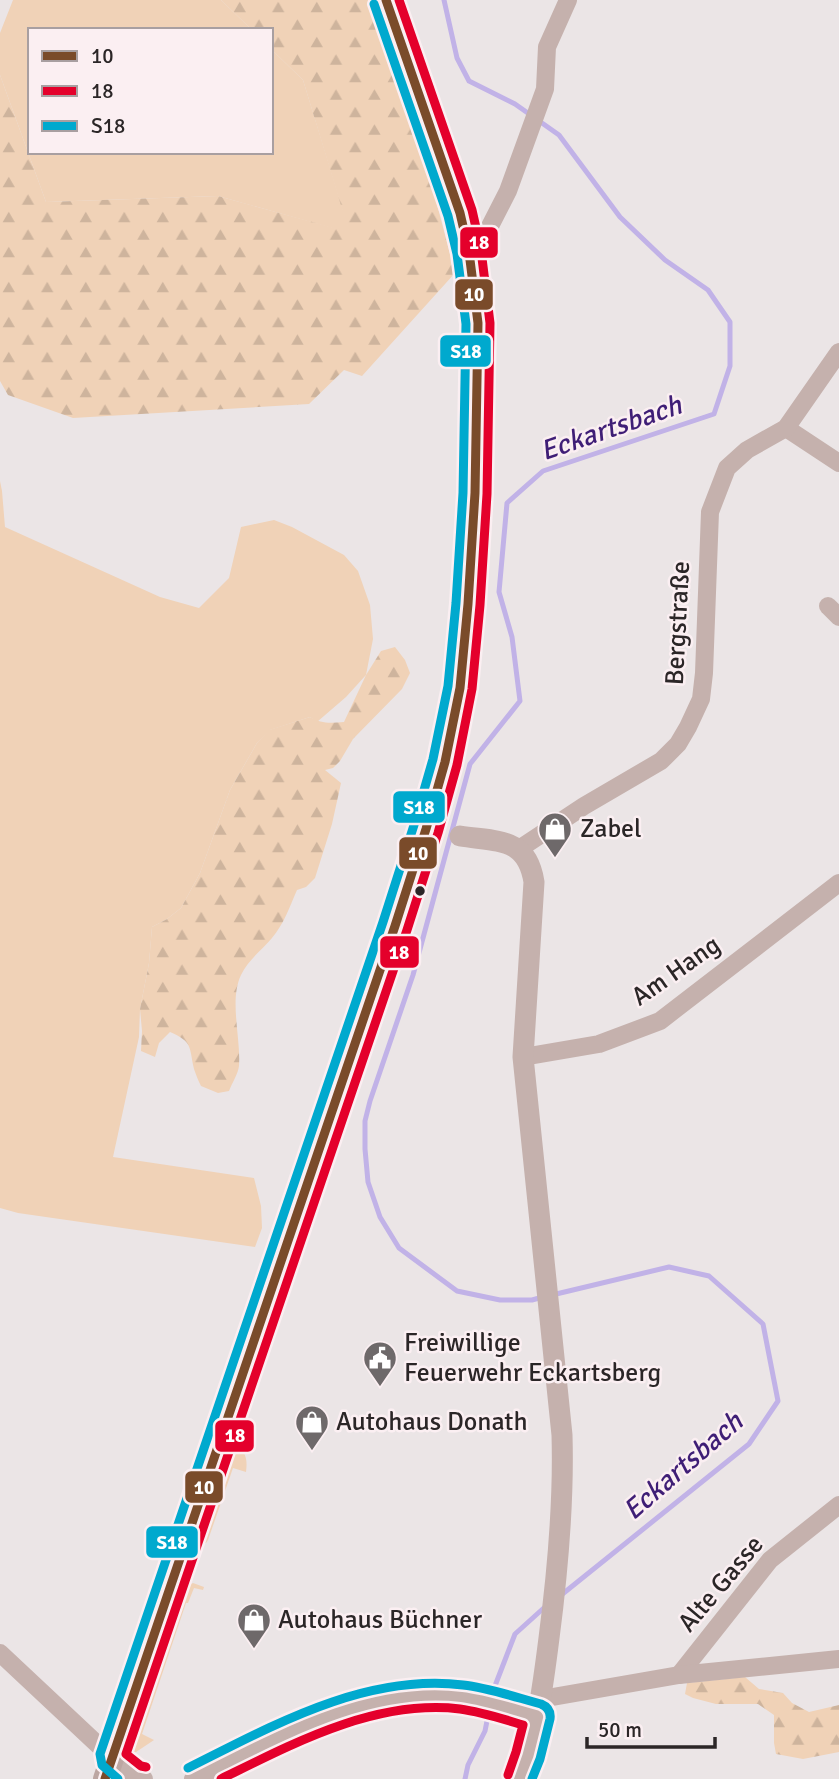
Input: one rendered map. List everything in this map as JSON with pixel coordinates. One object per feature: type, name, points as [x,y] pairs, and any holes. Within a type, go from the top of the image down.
[{"type":"main road","points":[[108,1768],[384,959],[442,833],[445,762],[460,688],[468,604],[475,493],[478,323],[469,252],[452,191],[386,0]]},
{"type":"street","points":[[469,252],[487,232],[508,191],[545,89],[547,47],[568,0]]},
{"type":"street","name":"Bergstraße","points":[[519,849],[584,806],[661,761],[678,744],[701,699],[710,512],[727,468],[747,450],[786,428],[839,352]]},
{"type":"street","points":[[786,428],[839,463]]},
{"type":"street","points":[[442,833],[507,843],[519,849],[532,867],[534,883],[523,1057],[563,1454],[559,1559],[551,1623],[539,1708],[528,1756],[519,1779]]},
{"type":"street","name":"Am Hang","points":[[523,1057],[599,1044],[660,1021],[839,883]]},
{"type":"street","name":"Alte Gasse","points":[[679,1675],[770,1560],[839,1505]]},
{"type":"street","points":[[0,1653],[108,1768],[144,1779]]},
{"type":"street","name":"Alte Gasse","points":[[193,1779],[283,1735],[344,1712],[408,1696],[452,1696],[500,1706],[539,1708],[679,1675],[839,1659]]},
{"type":"green space","points":[[13,0],[221,0],[250,28],[28,28],[28,152],[0,75],[0,33]]},
{"type":"green space","points":[[221,0],[370,0],[434,193],[455,273],[362,376],[344,370],[309,404],[73,418],[8,395],[0,381],[0,75],[46,202],[218,196],[349,232],[303,80],[273,51],[273,28],[250,28]]},
{"type":"green space","points":[[273,51],[303,80],[350,233],[218,196],[46,202],[29,154],[273,154]]},
{"type":"green space","points":[[0,481],[5,527],[160,597],[199,608],[229,578],[241,527],[274,520],[344,555],[358,571],[370,605],[373,639],[366,675],[317,722],[310,717],[270,730],[257,743],[230,790],[200,873],[181,908],[152,927],[149,963],[140,1009],[139,1037],[113,1157],[254,1178],[261,1206],[262,1228],[255,1247],[18,1213],[0,1208]]},
{"type":"green space","points":[[395,647],[405,660],[410,673],[402,689],[353,739],[340,761],[333,768],[325,770],[341,783],[332,824],[315,878],[306,887],[297,890],[276,933],[241,975],[236,996],[239,1066],[229,1091],[218,1093],[201,1086],[189,1046],[183,1039],[170,1032],[159,1043],[155,1057],[141,1051],[140,1009],[149,963],[152,927],[181,908],[200,873],[230,790],[257,743],[269,730],[310,717],[322,722],[344,722],[366,675],[381,651]]},
{"type":"green space","points":[[238,1450],[243,1451],[245,1456],[246,1472],[233,1468],[208,1540],[206,1543],[198,1542],[228,1455]]},
{"type":"green space","points":[[193,1583],[204,1587],[203,1590],[194,1588],[186,1603],[142,1734],[154,1740],[131,1753],[128,1748],[178,1598],[183,1588]]},
{"type":"green space","points":[[745,1677],[759,1689],[783,1693],[792,1703],[809,1712],[839,1705],[839,1752],[803,1759],[776,1754],[774,1715],[758,1704],[716,1704],[685,1694],[687,1683]]},
{"type":"waterway","name":"Eckartsbach","points":[[444,0],[457,58],[469,81],[515,104],[559,135],[620,217],[665,260],[708,290],[730,322],[730,366],[714,414],[543,471],[507,503],[499,592],[512,637],[520,701],[470,764],[413,975],[365,1121],[368,1182],[380,1217],[399,1248],[457,1291],[500,1300],[532,1300],[543,1297]]},
{"type":"waterway","name":"Eckartsbach","points":[[552,1295],[669,1267],[709,1276],[763,1324],[778,1401],[749,1444],[560,1596]]},
{"type":"waterway","name":"Eckartsbach","points":[[465,1779],[468,1765],[485,1731],[493,1691],[515,1634],[546,1606]]},
{"type":"transit line","name":"10","points":[[105,1779],[395,926],[445,762],[460,688],[475,493],[478,323],[469,252],[460,213],[386,0]]},
{"type":"transit line","name":"18","points":[[146,1767],[126,1754],[407,930],[457,765],[472,689],[487,494],[490,323],[481,250],[472,210],[399,0]]},
{"type":"transit line","name":"S18","points":[[118,1779],[102,1765],[100,1754],[383,922],[433,759],[448,686],[463,493],[466,324],[457,254],[448,216],[374,4]]},
{"type":"transit line","name":"S18","points":[[188,1768],[320,1706],[390,1687],[426,1683],[482,1688],[546,1707],[550,1719],[532,1779]]},
{"type":"transit line","name":"18","points":[[221,1779],[277,1751],[336,1727],[367,1717],[429,1708],[468,1710],[523,1725],[508,1775]]},
{"type":"place","name":"Zabel","points":[[555,859]]},
{"type":"place","name":"Freiwillige Feuerwehr Eckartsberg","points":[[380,1388]]},
{"type":"place","name":"Autohaus Donath","points":[[312,1452]]},
{"type":"place","name":"Autohaus Büchner","points":[[254,1650]]}]
